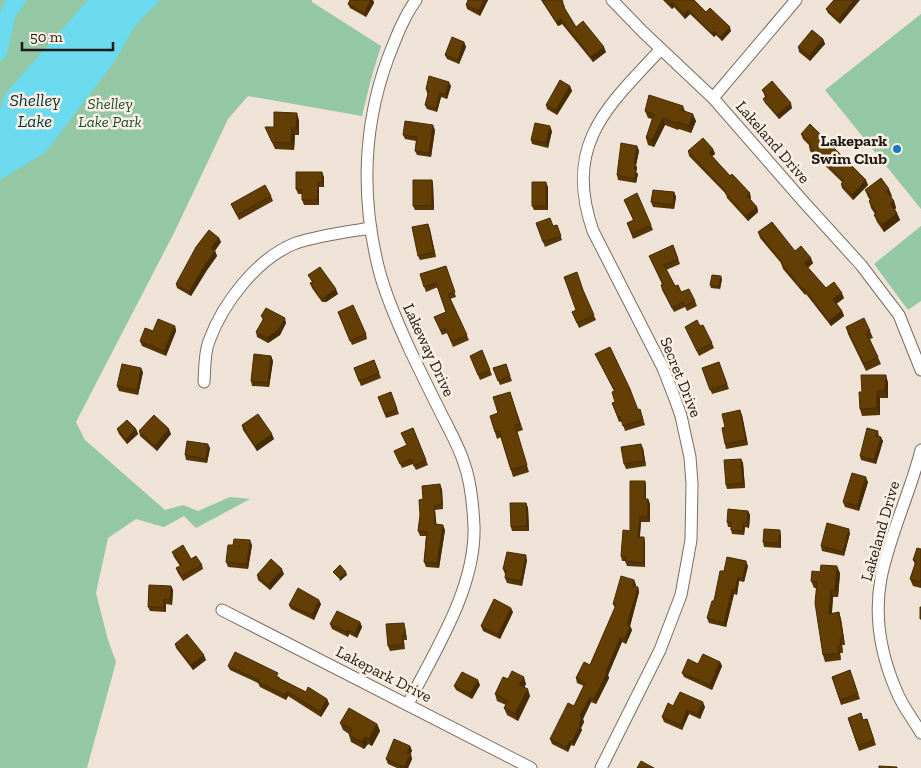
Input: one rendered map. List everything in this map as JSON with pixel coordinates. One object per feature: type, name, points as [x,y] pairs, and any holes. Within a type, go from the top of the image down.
[{"type":"street","name":"Lakeway Drive","points":[[408,704],[459,603],[467,579],[474,527],[472,496],[464,463],[387,296],[379,270],[371,228],[366,170],[368,141],[382,76],[403,22],[416,0]]},
{"type":"street","name":"Lakeland Drive","points":[[612,0],[660,49],[713,98],[860,265],[888,299],[903,324],[921,370]]},
{"type":"street","points":[[713,98],[796,0]]},
{"type":"street","name":"Secret Drive","points":[[601,768],[671,626],[681,595],[691,540],[692,484],[690,457],[681,416],[662,368],[593,231],[584,196],[585,163],[594,129],[618,95],[660,49]]},
{"type":"street","points":[[204,382],[205,359],[209,341],[230,301],[252,273],[265,262],[294,244],[324,236],[371,228]]},
{"type":"street","name":"Lakeland Drive","points":[[921,450],[886,556],[879,594],[879,619],[884,654],[892,681],[904,707],[921,733]]},
{"type":"street","name":"Lakepark Drive","points":[[222,610],[531,768]]},
{"type":"green space","name":"Shelley Lake Park","points":[[0,0],[312,0],[312,2],[381,46],[362,116],[248,96],[228,119],[175,231],[76,422],[85,440],[165,510],[183,505],[198,511],[230,497],[250,499],[196,528],[184,516],[164,527],[136,519],[108,538],[96,593],[108,640],[116,662],[87,768],[0,768]]},
{"type":"green space","name":"Lakepark Swim Club","points":[[921,14],[921,209],[825,90]]},
{"type":"green space","points":[[921,226],[921,301],[908,310],[874,264]]},
{"type":"water","name":"Shelley Lake","points":[[6,0],[27,0],[15,18],[7,55],[0,62],[0,12]]},
{"type":"water","name":"Shelley Lake","points":[[88,0],[160,0],[134,27],[115,61],[46,152],[0,180],[0,109],[5,94]]},
{"type":"building","points":[[350,0],[371,0],[364,13],[348,4]]},
{"type":"building","points":[[468,0],[484,0],[479,11],[466,5]]},
{"type":"building","points":[[542,0],[562,0],[562,4],[576,27],[583,21],[604,47],[591,57],[561,19],[556,22]]},
{"type":"building","points":[[666,0],[694,0],[706,12],[710,8],[730,27],[720,37],[714,31],[712,33],[688,10],[684,14],[672,2],[670,4]]},
{"type":"building","points":[[834,0],[854,0],[838,19],[826,9]]},
{"type":"building","points":[[812,30],[823,39],[809,56],[798,47]]},
{"type":"building","points":[[452,37],[464,42],[458,60],[445,55]]},
{"type":"building","points":[[429,76],[449,82],[445,95],[440,93],[436,108],[425,105],[429,90],[426,89]]},
{"type":"building","points":[[560,80],[570,86],[556,110],[546,105]]},
{"type":"building","points":[[772,81],[791,103],[777,115],[763,99],[767,96],[762,90]]},
{"type":"building","points":[[649,95],[683,106],[681,110],[693,114],[689,126],[663,118],[652,140],[646,138],[654,114],[645,111]]},
{"type":"building","points":[[274,112],[297,113],[296,128],[292,128],[291,143],[272,142],[265,127],[274,127]]},
{"type":"building","points":[[405,121],[433,125],[429,153],[415,151],[417,137],[403,135]]},
{"type":"building","points":[[535,123],[550,126],[546,143],[531,140]]},
{"type":"building","points":[[810,124],[866,180],[852,195],[841,184],[844,181],[809,146],[811,144],[801,134]]},
{"type":"building","points":[[703,138],[713,149],[709,153],[730,176],[732,174],[750,193],[747,196],[757,207],[746,216],[688,151]]},
{"type":"building","points":[[621,143],[637,146],[634,179],[617,175]]},
{"type":"building","points":[[296,172],[322,172],[322,183],[318,182],[317,200],[302,200],[302,190],[296,189]]},
{"type":"building","points":[[881,178],[889,189],[886,191],[894,201],[890,204],[897,213],[882,225],[874,215],[877,213],[869,201],[872,198],[865,190]]},
{"type":"building","points":[[413,180],[432,180],[432,205],[413,206]]},
{"type":"building","points":[[532,182],[546,182],[546,206],[532,206]]},
{"type":"building","points":[[265,185],[271,196],[237,215],[231,204]]},
{"type":"building","points":[[653,190],[674,192],[673,205],[651,202]]},
{"type":"building","points":[[637,193],[651,225],[632,234],[627,223],[634,220],[624,200]]},
{"type":"building","points":[[550,218],[553,226],[557,225],[561,236],[543,242],[536,223]]},
{"type":"building","points":[[772,222],[795,251],[801,246],[811,258],[804,263],[826,288],[834,282],[842,293],[833,299],[842,311],[829,321],[758,232]]},
{"type":"building","points":[[428,224],[434,252],[418,256],[412,227]]},
{"type":"building","points":[[209,230],[219,238],[211,248],[215,251],[189,292],[176,284],[196,247]]},
{"type":"building","points":[[673,245],[678,259],[664,265],[675,286],[678,285],[681,292],[689,289],[695,301],[685,306],[683,302],[672,308],[649,256]]},
{"type":"building","points":[[446,266],[455,292],[448,294],[467,335],[452,342],[445,328],[441,331],[434,317],[446,312],[436,283],[424,287],[420,274]]},
{"type":"building","points":[[320,267],[336,289],[324,298],[320,298],[310,283],[313,282],[308,275]]},
{"type":"building","points":[[577,272],[594,315],[577,323],[572,312],[576,310],[564,277]]},
{"type":"building","points":[[712,275],[721,276],[719,287],[710,285]]},
{"type":"building","points":[[353,305],[366,334],[350,341],[338,312]]},
{"type":"building","points":[[266,308],[285,318],[278,330],[267,338],[256,332],[264,318],[261,316]]},
{"type":"building","points":[[864,318],[870,331],[866,333],[878,357],[864,364],[846,327]]},
{"type":"building","points":[[158,319],[175,326],[164,351],[140,341],[145,328],[153,331]]},
{"type":"building","points":[[697,320],[700,326],[703,325],[712,343],[697,351],[685,327]]},
{"type":"building","points":[[610,347],[638,410],[640,409],[643,420],[623,426],[620,416],[618,417],[612,403],[615,402],[612,392],[615,391],[595,354]]},
{"type":"building","points":[[482,350],[490,370],[478,375],[470,356]]},
{"type":"building","points":[[254,354],[271,356],[268,383],[251,381]]},
{"type":"building","points":[[374,360],[379,373],[359,381],[354,368]]},
{"type":"building","points":[[719,362],[727,384],[710,390],[702,368]]},
{"type":"building","points":[[122,364],[141,368],[137,390],[117,386]]},
{"type":"building","points":[[506,364],[510,376],[498,381],[493,368]]},
{"type":"building","points":[[861,375],[886,375],[885,391],[877,391],[877,408],[860,409]]},
{"type":"building","points":[[391,392],[397,409],[385,414],[378,397]]},
{"type":"building","points":[[510,392],[520,424],[515,425],[527,465],[511,470],[499,431],[495,432],[490,416],[498,413],[493,397]]},
{"type":"building","points":[[740,410],[746,440],[725,444],[722,428],[725,427],[722,414]]},
{"type":"building","points":[[258,414],[272,434],[255,446],[242,425]]},
{"type":"building","points":[[154,415],[169,429],[155,446],[139,431]]},
{"type":"building","points":[[127,420],[136,429],[126,439],[117,429]]},
{"type":"building","points":[[413,428],[426,460],[414,466],[411,459],[400,464],[394,451],[407,445],[401,433]]},
{"type":"building","points":[[867,428],[878,431],[876,436],[881,437],[874,460],[860,456]]},
{"type":"building","points":[[187,441],[208,444],[206,459],[185,455]]},
{"type":"building","points":[[641,444],[644,461],[624,464],[621,447]]},
{"type":"building","points":[[741,459],[743,483],[726,485],[724,460]]},
{"type":"building","points":[[852,473],[866,477],[857,506],[843,502]]},
{"type":"building","points":[[630,481],[645,481],[648,517],[640,517],[638,537],[644,537],[644,563],[625,561],[625,557],[621,556],[623,530],[630,531]]},
{"type":"building","points":[[440,484],[442,504],[434,506],[435,524],[443,525],[437,563],[424,562],[427,532],[418,531],[419,500],[423,499],[422,486]]},
{"type":"building","points":[[510,503],[526,503],[527,526],[511,527]]},
{"type":"building","points":[[728,509],[748,511],[747,523],[743,523],[743,531],[731,530],[731,522],[727,522]]},
{"type":"building","points":[[827,523],[849,529],[843,552],[821,546]]},
{"type":"building","points":[[764,529],[780,530],[779,543],[763,542]]},
{"type":"building","points":[[234,539],[250,540],[247,564],[226,562],[228,545],[233,545]]},
{"type":"building","points":[[183,545],[191,559],[196,556],[202,565],[181,576],[176,568],[182,565],[172,552]]},
{"type":"building","points":[[917,548],[921,549],[920,582],[910,579],[916,561],[913,560]]},
{"type":"building","points":[[507,552],[526,555],[521,581],[505,578],[506,570],[503,569]]},
{"type":"building","points":[[727,557],[746,561],[743,578],[738,577],[735,590],[732,590],[724,623],[707,618],[712,601],[714,601],[720,571],[724,571]]},
{"type":"building","points":[[271,559],[282,569],[268,585],[257,575]]},
{"type":"building","points":[[340,565],[346,572],[339,578],[333,572]]},
{"type":"building","points":[[821,565],[837,566],[835,590],[831,590],[829,614],[839,612],[843,638],[840,638],[841,646],[838,646],[839,653],[823,655],[815,603],[817,582],[811,581],[812,571],[820,572]]},
{"type":"building","points":[[621,576],[634,580],[633,586],[638,587],[627,625],[630,626],[625,639],[620,638],[607,673],[594,699],[590,697],[580,716],[582,717],[580,725],[572,742],[570,741],[566,747],[550,739],[568,703],[574,706],[585,683],[576,678],[584,662],[590,665],[616,605],[613,604]]},
{"type":"building","points":[[149,585],[171,586],[170,600],[164,599],[164,607],[148,607]]},
{"type":"building","points":[[298,588],[319,600],[312,615],[289,605]]},
{"type":"building","points":[[494,599],[511,608],[498,635],[481,626]]},
{"type":"building","points":[[337,611],[360,622],[355,633],[348,630],[346,632],[330,624]]},
{"type":"building","points":[[404,623],[405,635],[402,635],[403,644],[388,646],[386,624]]},
{"type":"building","points":[[187,634],[204,655],[191,665],[175,644]]},
{"type":"building","points":[[235,652],[278,673],[276,677],[306,692],[308,687],[327,699],[320,712],[287,691],[285,695],[258,682],[259,680],[228,666]]},
{"type":"building","points":[[703,654],[720,662],[710,685],[682,673],[688,659],[698,664]]},
{"type":"building","points":[[850,670],[858,694],[840,700],[832,677]]},
{"type":"building","points":[[512,671],[524,677],[519,685],[528,689],[515,714],[504,708],[508,701],[495,694],[503,677],[508,679]]},
{"type":"building","points":[[462,672],[478,680],[470,694],[454,686]]},
{"type":"building","points":[[680,692],[703,702],[698,714],[687,710],[681,725],[662,717],[668,703],[673,706]]},
{"type":"building","points":[[349,708],[377,724],[369,739],[365,737],[362,742],[349,735],[352,729],[340,723]]},
{"type":"building","points":[[861,713],[863,720],[867,719],[874,740],[858,746],[848,718]]},
{"type":"building","points":[[394,739],[410,746],[407,753],[411,754],[404,767],[386,759]]},
{"type":"building","points":[[641,761],[654,768],[637,768]]},
{"type":"building","points":[[879,766],[897,767],[897,768],[879,768]]},
{"type":"place","name":"Lakepark Swim Club","points":[[897,149]]}]
